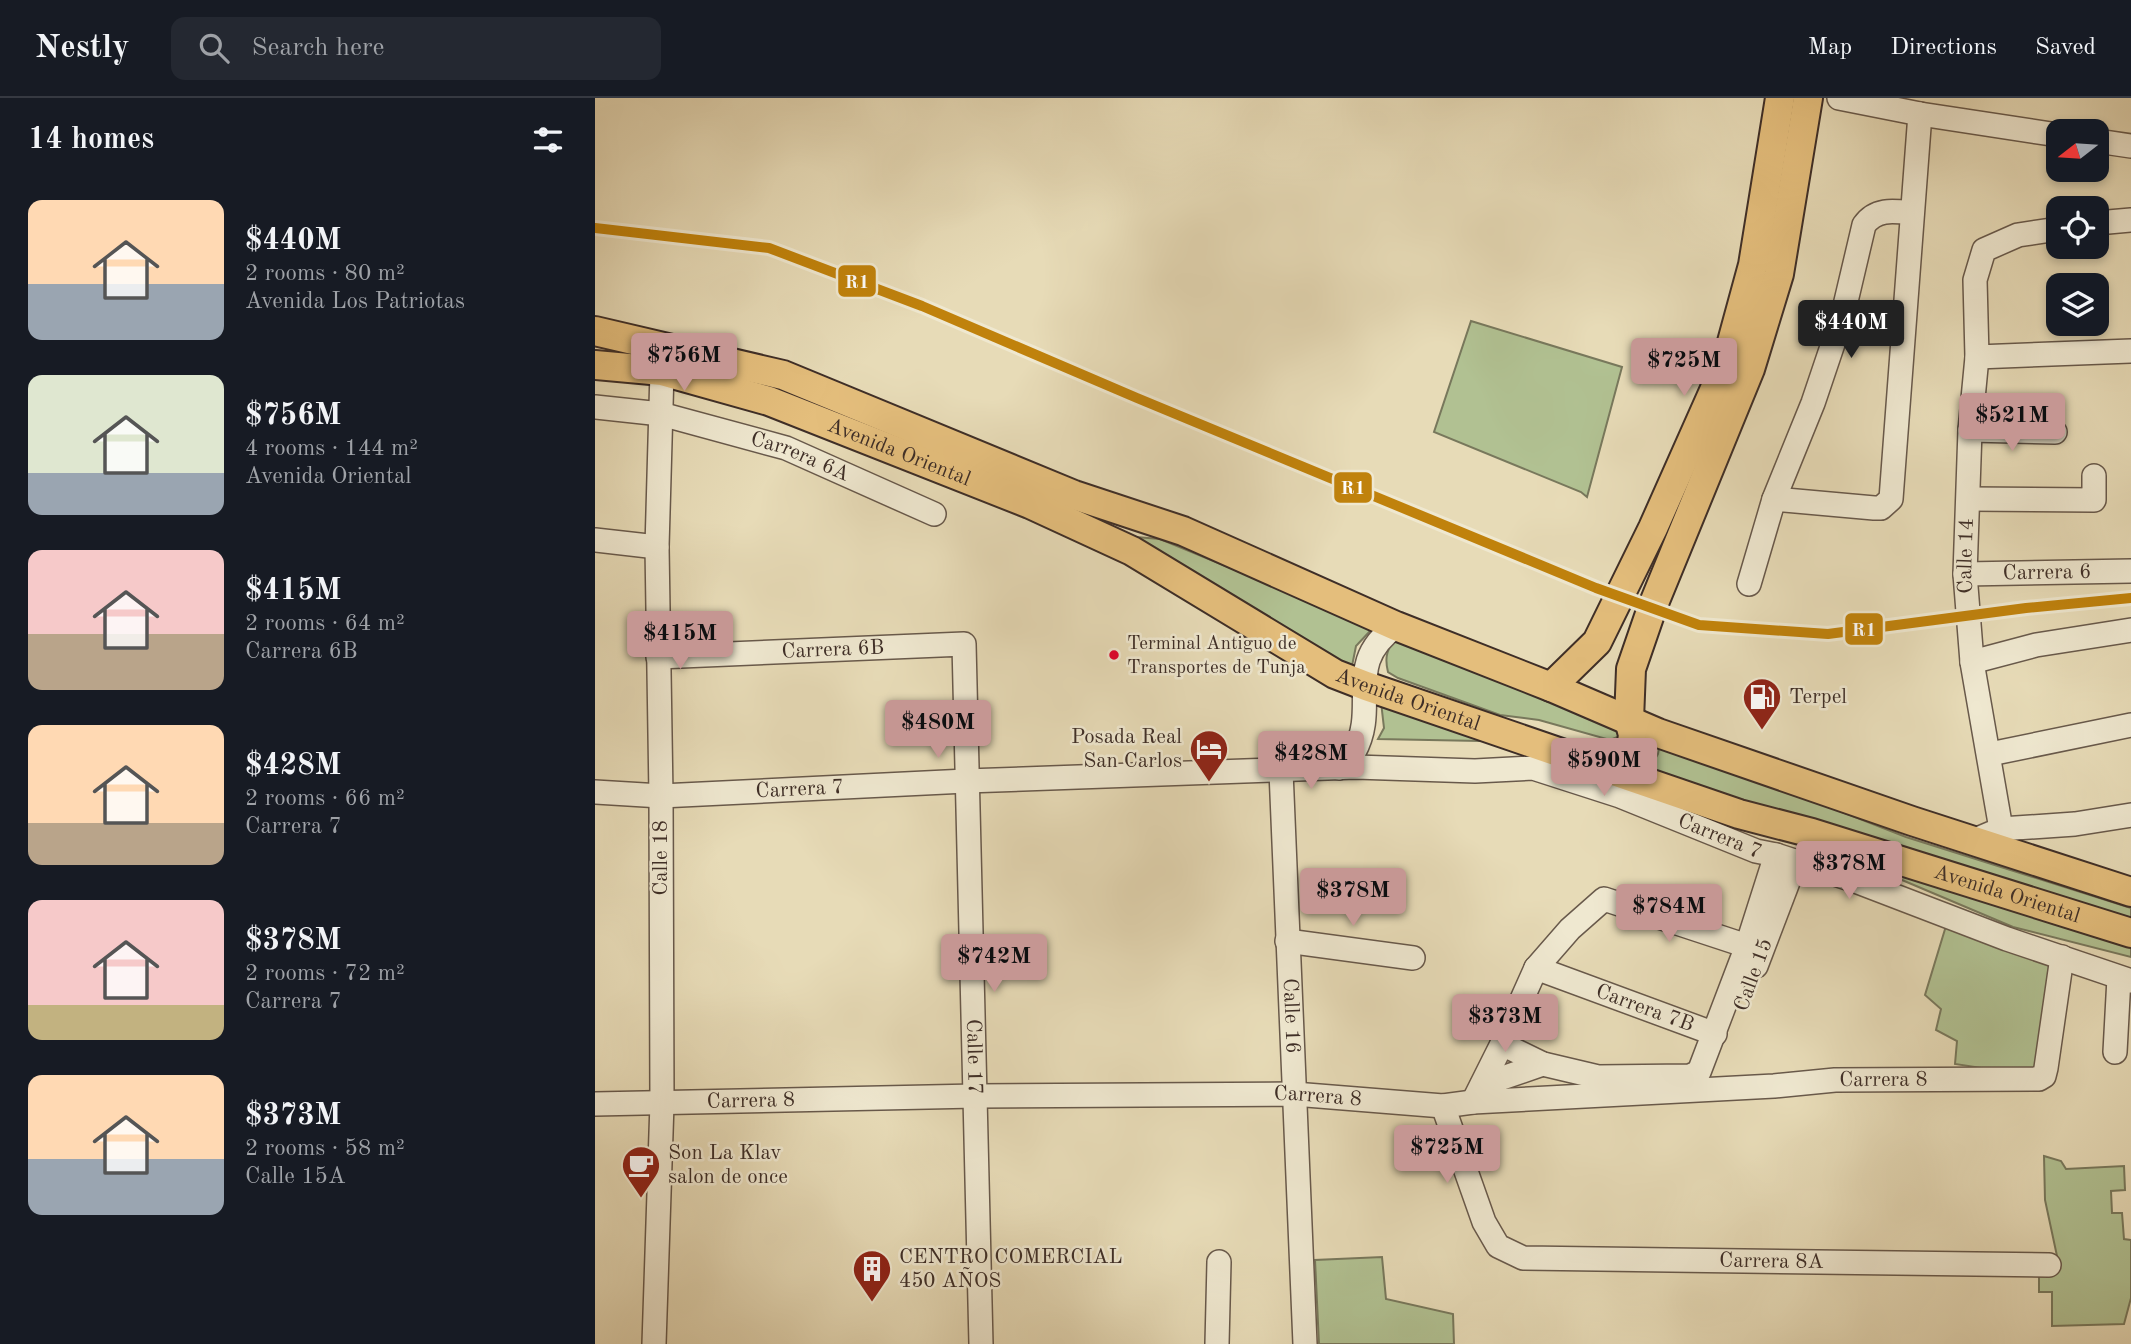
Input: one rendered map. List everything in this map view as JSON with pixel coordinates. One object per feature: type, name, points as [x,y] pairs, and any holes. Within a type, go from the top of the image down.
[{"type":"main road","points":[[1551,687],[1597,642],[1653,528],[1726,364],[1753,265],[1780,98]]},
{"type":"main road","points":[[1613,772],[1624,762],[1631,749],[1631,670],[1635,657],[1652,608],[1750,369],[1779,274],[1808,98]]},
{"type":"main road","name":"Avenida Oriental","points":[[595,331],[783,375],[1067,507],[1132,551],[1335,674],[1739,814],[1812,833],[2131,933]]},
{"type":"main road","name":"Avenida Oriental","points":[[595,365],[662,371],[769,401],[1030,504],[1067,507],[1183,531],[1396,626],[1670,737],[1912,821],[2131,892]]},
{"type":"street","points":[[1839,98],[1920,114],[2046,133]]},
{"type":"street","points":[[1774,499],[1874,508],[1887,505],[1891,499],[1920,114]]},
{"type":"street","points":[[2109,143],[2131,146]]},
{"type":"street","points":[[1749,584],[1774,499],[1813,403],[1843,314],[1864,225],[1869,218],[1879,213],[1912,212]]},
{"type":"street","points":[[2109,222],[2131,220]]},
{"type":"street","name":"Calle 14","points":[[2001,829],[1972,662],[1965,574],[1970,430],[1976,357],[1975,280],[1984,250],[2018,235],[2046,231]]},
{"type":"street","points":[[1976,357],[2131,351]]},
{"type":"street","name":"Calle 18","points":[[654,1344],[662,1103],[657,547],[662,371]]},
{"type":"street","points":[[595,407],[661,414]]},
{"type":"street","name":"Carrera 6A","points":[[661,414],[786,448],[934,514]]},
{"type":"street","points":[[1970,430],[2055,432]]},
{"type":"street","points":[[1969,499],[2094,500],[2094,476]]},
{"type":"street","points":[[595,540],[657,547]]},
{"type":"street","name":"Carrera 6","points":[[1965,574],[2131,571]]},
{"type":"street","points":[[1339,768],[1354,753],[1361,730],[1366,668],[1371,651],[1381,636],[1396,626]]},
{"type":"street","points":[[1972,662],[2036,645],[2131,630]]},
{"type":"street","name":"Carrera 6B","points":[[658,657],[964,644]]},
{"type":"street","name":"Calle 17","points":[[964,644],[981,1344]]},
{"type":"street","points":[[1990,754],[2131,725]]},
{"type":"street","name":"Carrera 7","points":[[595,792],[661,796],[966,781],[1339,768],[1475,771],[1533,768],[1581,782],[1756,851],[1884,890],[1994,934],[2125,979]]},
{"type":"street","name":"Calle 16","points":[[1281,771],[1305,1344]]},
{"type":"street","points":[[1581,782],[1613,772]]},
{"type":"street","points":[[1975,841],[2001,829],[2075,824],[2131,815]]},
{"type":"street","name":"Calle 15","points":[[1704,1080],[1715,1034],[1747,946],[1786,858]]},
{"type":"street","name":"Calle 15","points":[[1704,1080],[1730,1041],[1786,858]]},
{"type":"street","points":[[1477,1093],[1536,968],[1570,929],[1604,899],[1747,946]]},
{"type":"street","points":[[1287,941],[1413,958]]},
{"type":"street","name":"Carrera 8","points":[[595,1104],[976,1096],[1294,1094],[1443,1106],[1477,1093],[1704,1080],[2039,1079],[2044,1076],[2046,1068],[2063,957]]},
{"type":"street","name":"Carrera 7B","points":[[1536,968],[1715,1034]]},
{"type":"street","points":[[2115,1052],[2125,979]]},
{"type":"street","points":[[1502,1044],[1543,1064],[1609,1078],[1690,1076],[1704,1080]]},
{"type":"street","points":[[1477,1093],[1543,1064]]},
{"type":"street","name":"Carrera 8A","points":[[1443,1106],[1484,1222],[1497,1246],[1523,1258],[2049,1265]]},
{"type":"street","points":[[1217,1344],[1219,1262]]},
{"type":"green space","points":[[1471,321],[1622,367],[1587,497],[1581,492],[1434,432]]},
{"type":"green space","points":[[1083,514],[1136,537],[1160,539],[1371,626],[1371,630],[1356,646],[1352,666],[1346,668]]},
{"type":"green space","points":[[1405,639],[1619,723],[1620,736],[1610,740],[1539,720],[1500,715],[1398,678],[1388,672],[1387,656],[1393,641]]},
{"type":"green space","points":[[1381,702],[1481,736],[1480,741],[1378,739],[1384,728]]},
{"type":"green space","points":[[1659,748],[1773,785],[1906,837],[2131,908],[2131,921],[2015,886],[1901,846],[1841,831],[1652,772],[1650,768]]},
{"type":"green space","points":[[1722,818],[2131,937],[2131,957],[2013,927],[1902,880]]},
{"type":"green space","points":[[1949,916],[2059,957],[2041,1077],[1955,1064],[1957,1041],[1936,1030],[1941,1009],[1925,995]]},
{"type":"green space","points":[[2044,1156],[2061,1161],[2066,1169],[2124,1166],[2125,1190],[2111,1191],[2112,1213],[2122,1213],[2124,1239],[2131,1240],[2131,1298],[2124,1324],[2052,1326],[2052,1292],[2039,1292],[2039,1274],[2053,1274],[2057,1256],[2045,1200]]},
{"type":"green space","points":[[1382,1257],[1386,1299],[1453,1314],[1454,1344],[1319,1344],[1315,1260]]},
{"type":"transit line","name":"R1","points":[[595,228],[769,248],[922,306],[1596,588],[1699,625],[1828,634],[2026,608],[2131,598]]},
{"type":"place","name":"Terminal Antiguo de Transportes de Tunja","points":[[1114,655]]},
{"type":"place","name":"Terpel","points":[[1762,731]]},
{"type":"place","name":"Posada Real San Carlos","points":[[1209,783]]},
{"type":"place","name":"Son La Klav salon de once","points":[[641,1199]]},
{"type":"place","name":"CENTRO COMERCIAL 450 AÑOS","points":[[872,1303]]}]
